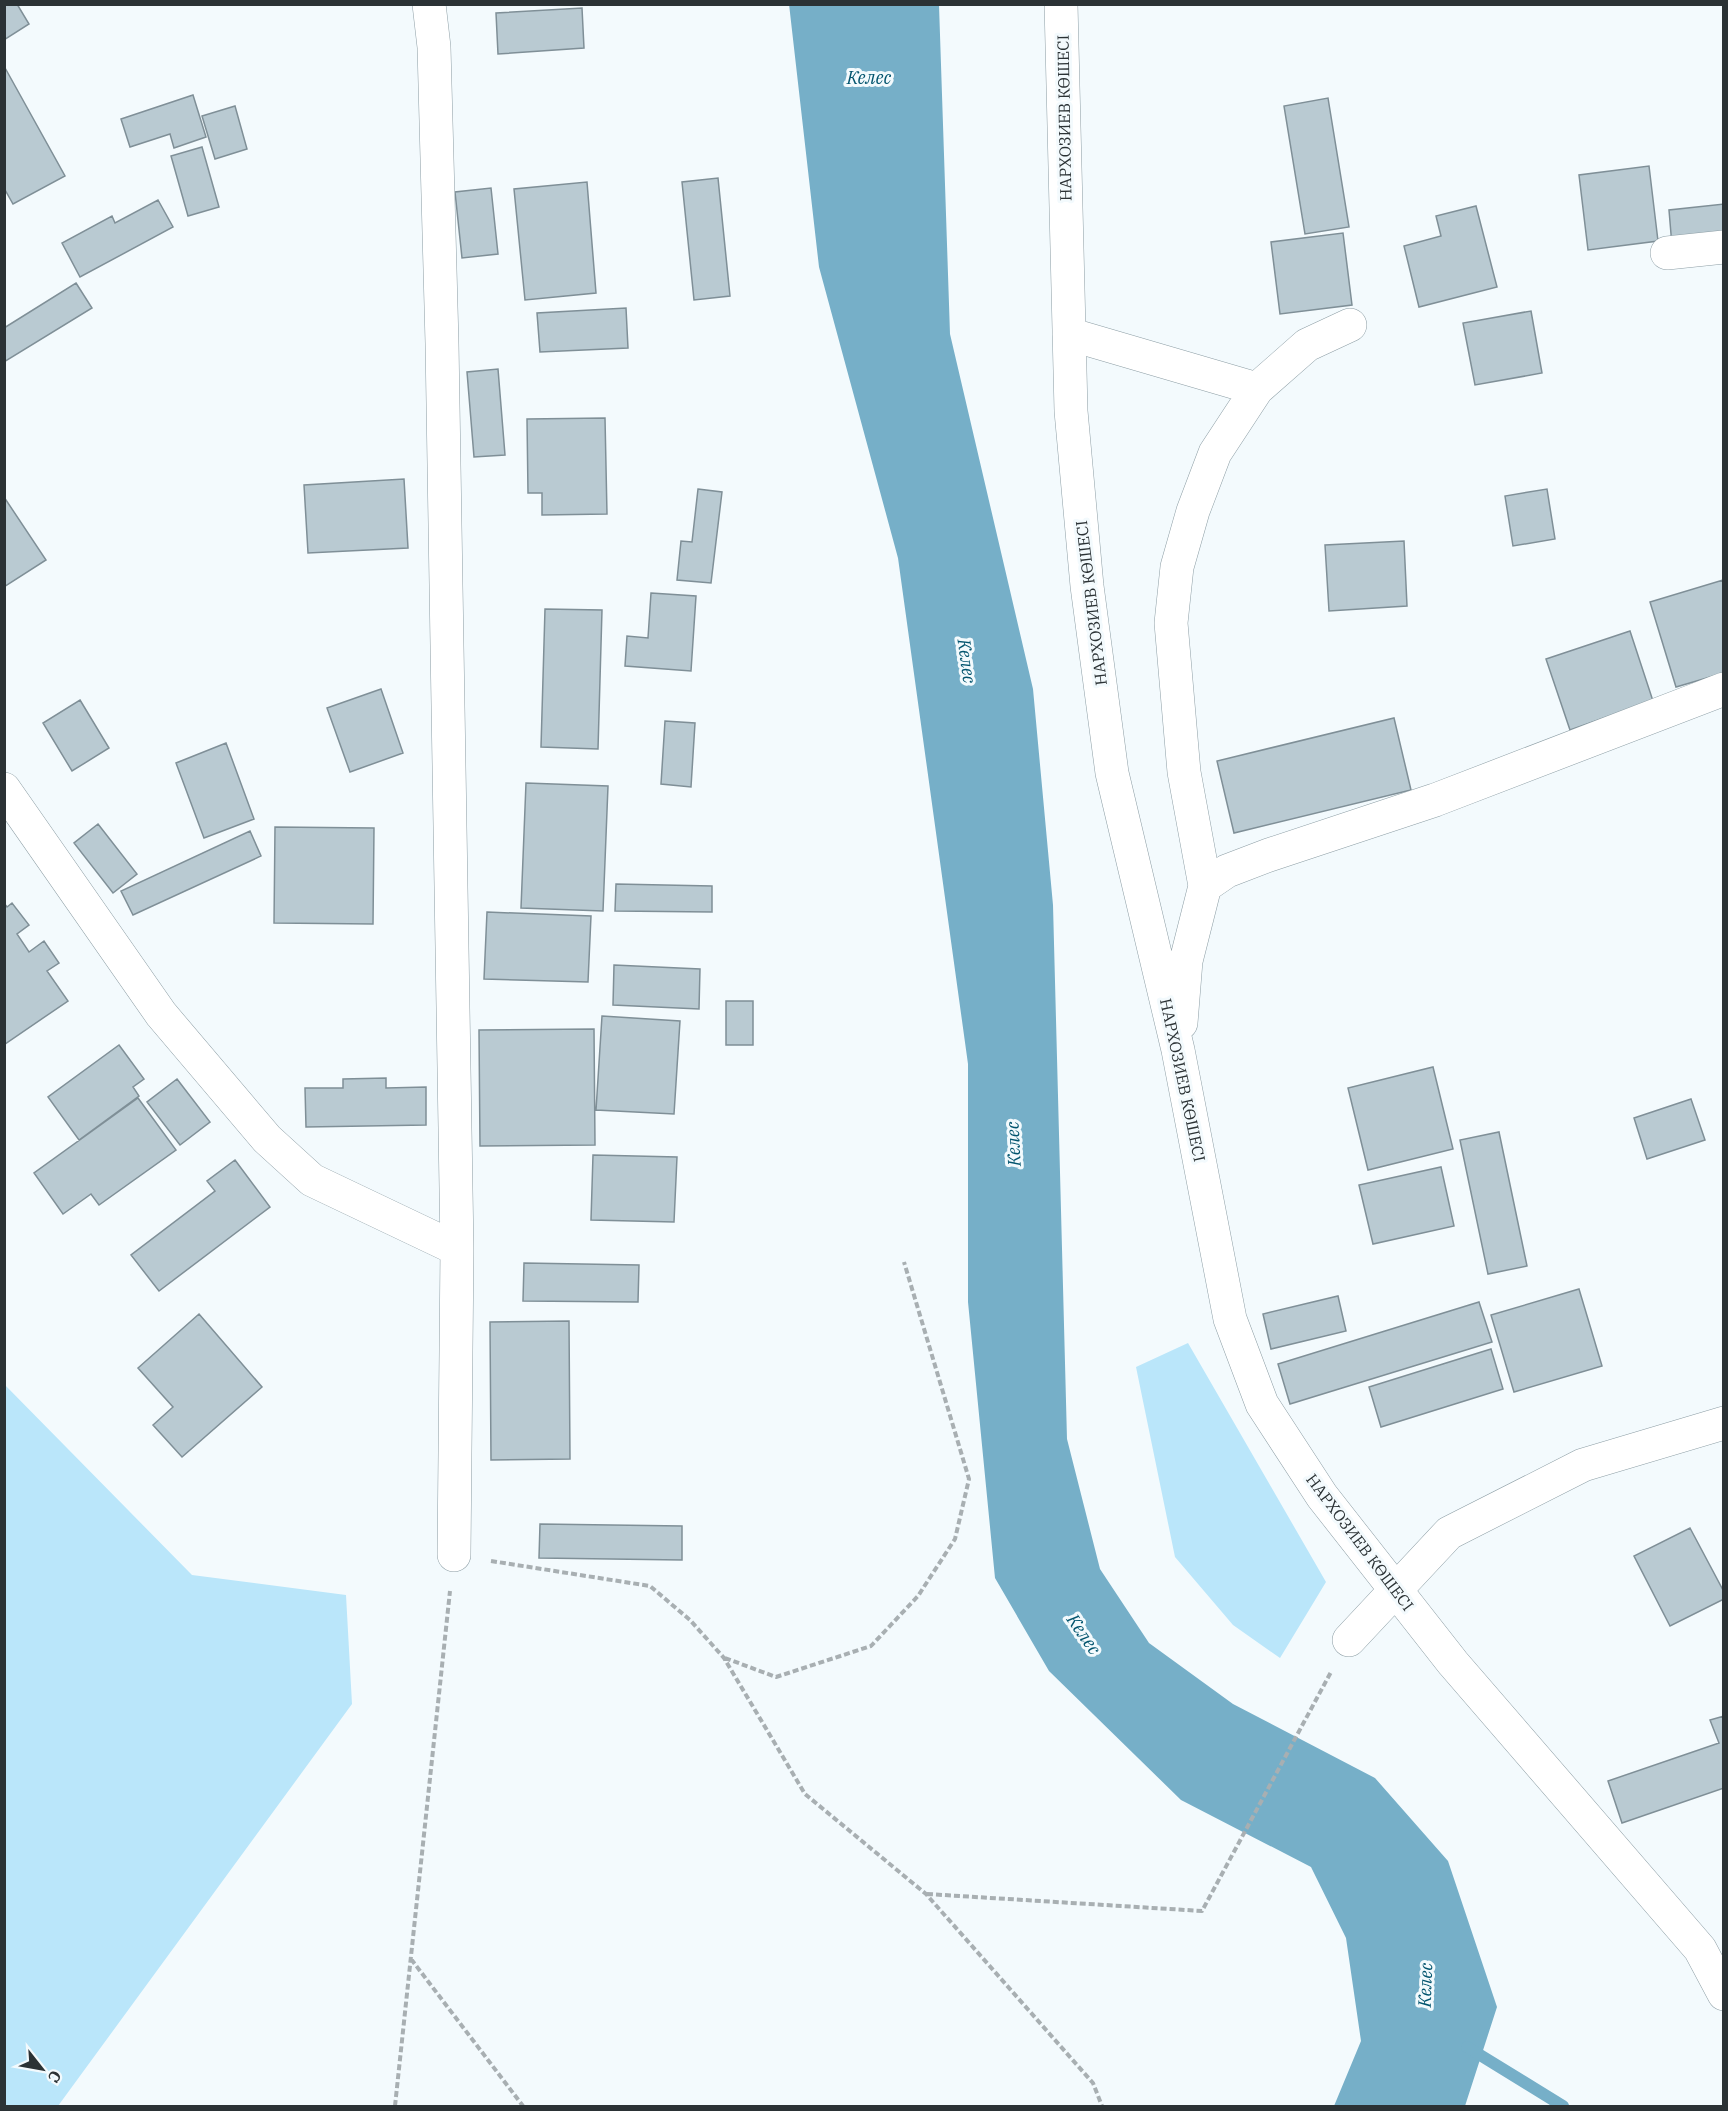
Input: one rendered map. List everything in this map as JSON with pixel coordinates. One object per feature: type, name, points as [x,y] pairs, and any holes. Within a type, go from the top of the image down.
[{"type":"street","points":[[429,4],[434,47],[442,355],[457,1249],[454,1555]]},
{"type":"street","name":"НАРХОЗИЕВ КӨШЕСІ","points":[[1061,4],[1071,411],[1086,574],[1112,773],[1178,1050],[1230,1319],[1262,1404],[1322,1496],[1453,1663],[1700,1949],[1724,1994]]},
{"type":"street","points":[[1667,253],[1724,247]]},
{"type":"street","points":[[1178,1050],[1186,961],[1205,886],[1184,772],[1170,622],[1177,567],[1193,511],[1215,453],[1257,389],[1307,345],[1350,325]]},
{"type":"street","points":[[1069,334],[1257,389]]},
{"type":"street","points":[[1205,886],[1227,871],[1269,855],[1435,800],[1724,689]]},
{"type":"street","points":[[4,789],[161,1014],[267,1139],[312,1180],[457,1249]]},
{"type":"street","points":[[1349,1640],[1395,1588],[1449,1533],[1583,1465],[1724,1423]]},
{"type":"path","points":[[724,1658],[776,1677],[871,1646],[918,1596],[956,1539],[969,1479],[904,1262]]},
{"type":"path","points":[[395,2106],[454,1555],[650,1586],[690,1620],[724,1658],[805,1794],[926,1894],[1093,2083],[1102,2106]]},
{"type":"path","points":[[926,1894],[1202,1911],[1349,1640]]},
{"type":"path","points":[[411,1959],[523,2106]]},
{"type":"shaded area","points":[[1188,1343],[1326,1582],[1280,1658],[1233,1625],[1175,1557],[1136,1367]]},
{"type":"shaded area","points":[[4,1384],[192,1575],[346,1595],[352,1704],[58,2106],[5,2106]]},
{"type":"water","name":"Келес","points":[[789,4],[939,5],[950,334],[1033,689],[1053,905],[1067,1439],[1100,1569],[1149,1643],[1233,1704],[1375,1778],[1448,1861],[1497,2007],[1465,2106],[1334,2106],[1361,2041],[1346,1938],[1311,1867],[1181,1800],[1049,1671],[995,1578],[968,1302],[968,1064],[898,558],[819,267]]},
{"type":"building","points":[[4,4],[17,4],[29,24],[4,40]]},
{"type":"building","points":[[582,8],[584,48],[498,54],[496,13]]},
{"type":"building","points":[[4,66],[65,176],[13,204],[4,188]]},
{"type":"building","points":[[193,95],[206,137],[174,148],[170,134],[130,147],[121,119]]},
{"type":"building","points":[[1328,98],[1349,227],[1305,234],[1284,106]]},
{"type":"building","points":[[235,106],[247,149],[215,159],[202,116]]},
{"type":"building","points":[[202,147],[219,207],[188,216],[171,156]]},
{"type":"building","points":[[1649,166],[1658,241],[1588,250],[1579,175]]},
{"type":"building","points":[[718,178],[730,296],[694,300],[682,182]]},
{"type":"building","points":[[587,182],[596,293],[525,300],[514,189]]},
{"type":"building","points":[[491,188],[498,254],[462,258],[455,192]]},
{"type":"building","points":[[158,200],[173,227],[80,277],[62,243],[112,216],[115,223]]},
{"type":"building","points":[[1724,204],[1724,240],[1672,246],[1669,210]]},
{"type":"building","points":[[1476,206],[1497,287],[1419,307],[1404,246],[1441,236],[1436,216]]},
{"type":"building","points":[[1343,233],[1352,305],[1280,314],[1271,242]]},
{"type":"building","points":[[76,283],[92,308],[4,362],[4,328]]},
{"type":"building","points":[[626,308],[628,348],[540,352],[537,313]]},
{"type":"building","points":[[1531,311],[1542,373],[1475,385],[1463,323]]},
{"type":"building","points":[[498,369],[505,455],[474,457],[467,372]]},
{"type":"building","points":[[605,418],[607,514],[542,515],[542,493],[528,493],[527,419]]},
{"type":"building","points":[[404,479],[408,548],[308,553],[304,485]]},
{"type":"building","points":[[698,489],[722,492],[711,583],[677,580],[681,541],[692,542]]},
{"type":"building","points":[[1547,489],[1555,539],[1513,546],[1505,496]]},
{"type":"building","points":[[4,497],[46,560],[4,587]]},
{"type":"building","points":[[1404,541],[1407,606],[1329,611],[1325,545]]},
{"type":"building","points":[[1723,580],[1724,673],[1676,687],[1650,602]]},
{"type":"building","points":[[651,593],[696,596],[691,671],[625,666],[627,636],[648,638]]},
{"type":"building","points":[[545,609],[602,610],[598,749],[541,747]]},
{"type":"building","points":[[1630,631],[1653,701],[1570,730],[1546,659]]},
{"type":"building","points":[[381,689],[403,753],[350,772],[327,708]]},
{"type":"building","points":[[80,700],[109,748],[72,771],[43,723]]},
{"type":"building","points":[[1394,718],[1411,790],[1234,833],[1217,761]]},
{"type":"building","points":[[665,721],[695,723],[691,787],[661,784]]},
{"type":"building","points":[[226,743],[254,819],[204,838],[176,763]]},
{"type":"building","points":[[526,783],[608,786],[603,911],[521,908]]},
{"type":"building","points":[[98,824],[137,874],[113,893],[74,843]]},
{"type":"building","points":[[275,827],[374,828],[373,924],[274,923]]},
{"type":"building","points":[[250,831],[261,856],[133,915],[121,891]]},
{"type":"building","points":[[616,884],[712,886],[712,912],[615,911]]},
{"type":"building","points":[[4,903],[7,907],[12,903],[29,925],[17,934],[29,952],[44,941],[59,963],[47,971],[68,1001],[5,1044]]},
{"type":"building","points":[[487,912],[591,916],[588,982],[484,979]]},
{"type":"building","points":[[614,965],[700,969],[699,1009],[613,1005]]},
{"type":"building","points":[[726,1001],[753,1001],[753,1045],[726,1045]]},
{"type":"building","points":[[602,1016],[680,1021],[674,1114],[596,1110]]},
{"type":"building","points":[[594,1029],[595,1145],[480,1146],[479,1030]]},
{"type":"building","points":[[119,1045],[144,1079],[133,1087],[139,1096],[79,1140],[48,1097]]},
{"type":"building","points":[[1433,1067],[1453,1149],[1368,1170],[1348,1088]]},
{"type":"building","points":[[386,1078],[386,1088],[426,1087],[426,1125],[306,1127],[305,1088],[343,1088],[343,1079]]},
{"type":"building","points":[[177,1079],[210,1122],[180,1145],[147,1102]]},
{"type":"building","points":[[138,1098],[176,1150],[99,1205],[91,1194],[63,1214],[34,1173]]},
{"type":"building","points":[[1691,1099],[1705,1140],[1647,1159],[1634,1118]]},
{"type":"building","points":[[1499,1132],[1527,1266],[1488,1274],[1460,1140]]},
{"type":"building","points":[[593,1155],[677,1157],[674,1222],[591,1220]]},
{"type":"building","points":[[235,1160],[270,1207],[159,1291],[131,1255],[215,1191],[207,1181]]},
{"type":"building","points":[[1441,1167],[1454,1226],[1373,1244],[1359,1185]]},
{"type":"building","points":[[524,1263],[639,1265],[638,1302],[523,1301]]},
{"type":"building","points":[[1579,1289],[1602,1366],[1514,1392],[1491,1315]]},
{"type":"building","points":[[1338,1296],[1346,1331],[1271,1349],[1263,1314]]},
{"type":"building","points":[[1479,1302],[1492,1342],[1290,1404],[1278,1364]]},
{"type":"building","points":[[199,1314],[262,1387],[182,1457],[153,1425],[173,1407],[138,1368]]},
{"type":"building","points":[[569,1321],[570,1459],[491,1460],[490,1322]]},
{"type":"building","points":[[1491,1349],[1503,1389],[1381,1427],[1369,1387]]},
{"type":"building","points":[[540,1524],[682,1526],[682,1560],[539,1558]]},
{"type":"building","points":[[1690,1528],[1724,1592],[1724,1599],[1670,1626],[1634,1556]]},
{"type":"building","points":[[1724,1716],[1724,1788],[1622,1823],[1608,1781],[1719,1743],[1710,1720]]},
{"type":"waterway","points":[[1467,2047],[1563,2106]]}]
